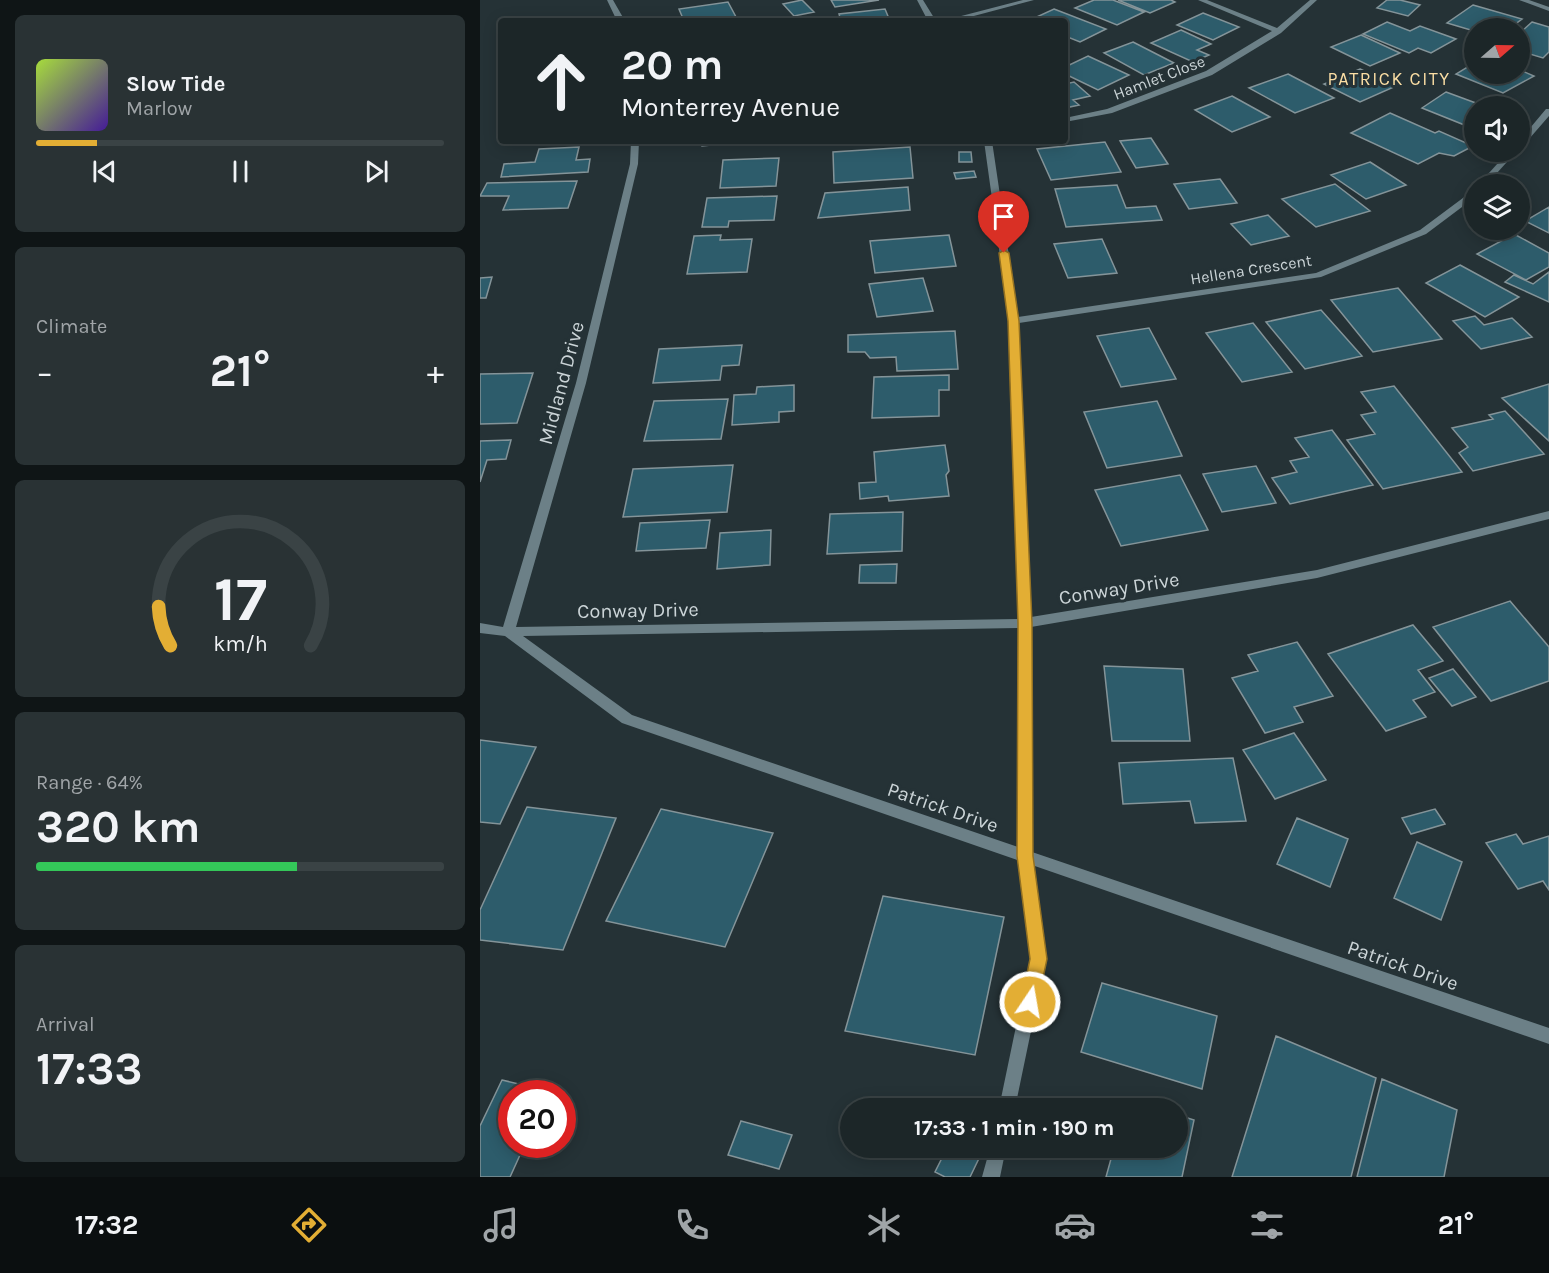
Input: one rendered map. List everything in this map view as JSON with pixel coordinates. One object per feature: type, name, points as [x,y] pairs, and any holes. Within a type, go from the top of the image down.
[{"type":"street","points":[[610,0],[619,18]]},
{"type":"street","points":[[920,0],[930,18]]},
{"type":"street","points":[[958,18],[1031,0]]},
{"type":"street","points":[[1200,0],[1278,31]]},
{"type":"street","name":"Hamlet Close","points":[[1068,119],[1109,111],[1209,74],[1278,31],[1314,0]]},
{"type":"street","points":[[1522,0],[1549,9]]},
{"type":"street","points":[[1530,133],[1549,111]]},
{"type":"street","name":"Midland Drive","points":[[507,632],[581,383],[634,164],[635,144]]},
{"type":"street","points":[[988,144],[1014,321],[1025,623],[1025,856],[1038,959],[1009,1098]]},
{"type":"street","points":[[1492,174],[1503,162]]},
{"type":"street","name":"Hellena Crescent","points":[[1014,321],[1318,275],[1423,232],[1464,201]]},
{"type":"street","name":"Conway Drive","points":[[507,632],[1025,623],[1317,574],[1549,515]]},
{"type":"street","name":"Patrick Drive","points":[[480,628],[507,632],[627,719],[1546,1033]]},
{"type":"street","points":[[991,1177],[996,1158]]},
{"type":"building","points":[[802,0],[814,12],[794,16],[783,4]]},
{"type":"building","points":[[831,0],[879,0],[835,7]]},
{"type":"building","points":[[1094,0],[1113,0],[1144,12],[1117,25],[1075,8]]},
{"type":"building","points":[[1118,0],[1171,0],[1175,2],[1150,13]]},
{"type":"building","points":[[1387,0],[1400,0],[1420,5],[1408,16],[1377,8]]},
{"type":"building","points":[[728,2],[736,17],[683,18],[679,9]]},
{"type":"building","points":[[1473,5],[1518,18],[1464,18],[1464,28],[1447,23]]},
{"type":"building","points":[[885,9],[889,18],[840,18],[839,14]]},
{"type":"building","points":[[1054,9],[1106,29],[1080,42],[1068,37],[1068,18],[1034,18]]},
{"type":"building","points":[[1203,13],[1239,27],[1213,40],[1177,25]]},
{"type":"building","points":[[1387,22],[1410,31],[1420,26],[1456,39],[1431,53],[1418,48],[1409,53],[1363,34]]},
{"type":"building","points":[[1532,22],[1549,27],[1549,52],[1543,58],[1530,54],[1530,24]]},
{"type":"building","points":[[1181,30],[1211,44],[1197,50],[1209,55],[1193,62],[1151,43]]},
{"type":"building","points":[[1361,35],[1400,53],[1370,66],[1331,47]]},
{"type":"building","points":[[1133,42],[1174,63],[1144,75],[1104,53]]},
{"type":"building","points":[[1088,56],[1129,75],[1098,90],[1068,75],[1068,66]]},
{"type":"building","points":[[1360,69],[1396,86],[1360,102],[1324,84]]},
{"type":"building","points":[[1464,69],[1464,77],[1456,74]]},
{"type":"building","points":[[1288,74],[1334,98],[1295,113],[1249,88]]},
{"type":"building","points":[[1074,82],[1090,96],[1073,100],[1079,105],[1068,107],[1068,83]]},
{"type":"building","points":[[1481,84],[1519,84],[1503,93]]},
{"type":"building","points":[[1446,92],[1464,99],[1464,125],[1422,108]]},
{"type":"building","points":[[1232,96],[1270,117],[1232,132],[1195,110]]},
{"type":"building","points":[[1390,113],[1435,133],[1439,131],[1464,142],[1464,151],[1454,156],[1439,153],[1418,164],[1351,133]]},
{"type":"building","points":[[1151,138],[1168,164],[1136,168],[1120,141]]},
{"type":"building","points":[[1105,142],[1121,172],[1051,180],[1037,149]]},
{"type":"building","points":[[579,147],[576,160],[590,159],[588,172],[501,177],[504,164],[535,162],[539,149]]},
{"type":"building","points":[[910,147],[913,178],[834,183],[833,152]]},
{"type":"building","points":[[959,152],[971,152],[972,162],[959,162]]},
{"type":"building","points":[[779,158],[776,186],[720,188],[723,160]]},
{"type":"building","points":[[1370,162],[1406,185],[1366,199],[1331,175]]},
{"type":"building","points":[[974,171],[976,177],[956,179],[954,173]]},
{"type":"building","points":[[1220,179],[1237,203],[1189,209],[1174,184]]},
{"type":"building","points":[[577,181],[568,208],[503,210],[509,196],[480,196],[487,183]]},
{"type":"building","points":[[1335,184],[1370,211],[1316,227],[1282,199]]},
{"type":"building","points":[[1117,185],[1126,208],[1156,206],[1162,220],[1066,227],[1055,189]]},
{"type":"building","points":[[908,187],[910,210],[818,218],[825,193]]},
{"type":"building","points":[[777,196],[774,220],[729,221],[728,227],[702,227],[707,198]]},
{"type":"building","points":[[1549,207],[1549,233],[1530,224],[1530,218]]},
{"type":"building","points":[[1268,215],[1289,236],[1251,245],[1231,224]]},
{"type":"building","points":[[721,235],[720,240],[752,239],[747,272],[687,274],[694,236]]},
{"type":"building","points":[[949,235],[956,266],[875,273],[870,241]]},
{"type":"building","points":[[1102,239],[1117,273],[1068,278],[1054,244]]},
{"type":"building","points":[[1503,240],[1525,240],[1549,253],[1549,267],[1526,280],[1477,254]]},
{"type":"building","points":[[1460,265],[1519,297],[1485,317],[1426,283]]},
{"type":"building","points":[[1549,272],[1549,302],[1505,282],[1514,275],[1533,284]]},
{"type":"building","points":[[492,277],[486,298],[480,298],[480,278]]},
{"type":"building","points":[[923,278],[933,311],[877,317],[869,284]]},
{"type":"building","points":[[1398,288],[1442,339],[1373,352],[1331,300]]},
{"type":"building","points":[[1321,310],[1362,356],[1305,369],[1266,322]]},
{"type":"building","points":[[1475,316],[1484,325],[1512,318],[1532,337],[1481,349],[1453,321]]},
{"type":"building","points":[[1253,323],[1292,372],[1242,382],[1206,333]]},
{"type":"building","points":[[1149,328],[1176,379],[1121,387],[1097,336]]},
{"type":"building","points":[[955,331],[958,369],[897,371],[896,357],[870,358],[865,352],[848,352],[848,335]]},
{"type":"building","points":[[742,345],[739,365],[722,366],[720,380],[653,383],[659,349]]},
{"type":"building","points":[[533,373],[517,423],[480,424],[480,374]]},
{"type":"building","points":[[949,375],[949,390],[939,390],[939,416],[872,418],[874,377]]},
{"type":"building","points":[[1549,384],[1549,441],[1502,398]]},
{"type":"building","points":[[794,385],[794,411],[779,412],[779,422],[732,425],[734,395],[756,394],[757,387]]},
{"type":"building","points":[[1394,386],[1462,472],[1383,489],[1347,440],[1375,434],[1361,415],[1376,412],[1361,392]]},
{"type":"building","points":[[728,399],[721,439],[644,441],[654,401]]},
{"type":"building","points":[[1157,401],[1182,456],[1107,468],[1084,412]]},
{"type":"building","points":[[1505,411],[1544,454],[1473,471],[1459,453],[1468,447],[1452,428],[1493,419],[1489,415]]},
{"type":"building","points":[[1332,430],[1373,485],[1290,504],[1272,478],[1297,472],[1290,461],[1309,457],[1295,438]]},
{"type":"building","points":[[511,440],[506,459],[487,460],[480,482],[480,441]]},
{"type":"building","points":[[945,445],[949,471],[946,475],[949,496],[889,501],[888,496],[860,499],[859,483],[876,482],[874,452]]},
{"type":"building","points":[[733,465],[727,512],[623,517],[633,469]]},
{"type":"building","points":[[1256,466],[1276,503],[1222,512],[1203,474]]},
{"type":"building","points":[[1180,475],[1208,530],[1121,546],[1095,490]]},
{"type":"building","points":[[903,512],[902,551],[827,554],[830,514]]},
{"type":"building","points":[[710,520],[706,548],[636,551],[640,523]]},
{"type":"building","points":[[771,530],[770,565],[717,569],[720,533]]},
{"type":"building","points":[[897,564],[896,583],[859,583],[860,565]]},
{"type":"building","points":[[1510,601],[1549,647],[1549,681],[1491,701],[1433,627]]},
{"type":"building","points":[[1413,625],[1443,661],[1418,670],[1435,692],[1413,700],[1426,717],[1386,731],[1328,654]]},
{"type":"building","points":[[1297,642],[1333,696],[1294,707],[1303,722],[1265,733],[1232,678],[1258,671],[1248,655]]},
{"type":"building","points":[[1104,666],[1183,669],[1190,741],[1112,741]]},
{"type":"building","points":[[1453,669],[1476,697],[1452,706],[1429,678]]},
{"type":"building","points":[[1294,733],[1326,780],[1275,799],[1243,750]]},
{"type":"building","points":[[480,740],[536,747],[500,824],[480,822]]},
{"type":"building","points":[[1233,758],[1246,821],[1195,823],[1190,801],[1123,804],[1119,763]]},
{"type":"building","points":[[527,807],[616,818],[563,950],[480,940],[480,910]]},
{"type":"building","points":[[661,809],[773,833],[725,947],[606,921]]},
{"type":"building","points":[[1435,809],[1445,824],[1411,834],[1402,818]]},
{"type":"building","points":[[1297,818],[1348,839],[1330,887],[1277,864]]},
{"type":"building","points":[[1516,834],[1523,844],[1549,836],[1549,890],[1543,881],[1518,889],[1486,843]]},
{"type":"building","points":[[1417,842],[1462,862],[1441,920],[1394,898]]},
{"type":"building","points":[[883,896],[1004,917],[975,1055],[845,1031]]},
{"type":"building","points":[[1102,983],[1217,1016],[1202,1089],[1081,1052]]},
{"type":"building","points":[[1276,1036],[1376,1078],[1351,1177],[1232,1177]]},
{"type":"building","points":[[1382,1079],[1457,1110],[1444,1177],[1357,1177]]},
{"type":"building","points":[[498,1088],[498,1158],[519,1158],[510,1177],[480,1177],[480,1126]]},
{"type":"building","points":[[1188,1118],[1194,1120],[1188,1148]]},
{"type":"building","points":[[741,1121],[792,1135],[779,1169],[728,1155]]},
{"type":"building","points":[[942,1158],[979,1158],[970,1177],[945,1177],[935,1172]]},
{"type":"building","points":[[1111,1158],[1186,1158],[1182,1177],[1106,1177]]},
{"type":"district","name":"PATRICK CITY","points":[[1389,79]]},
{"type":"route","points":[[1004,253],[1014,321],[1025,623],[1025,856],[1038,959],[1030,1002]]}]
